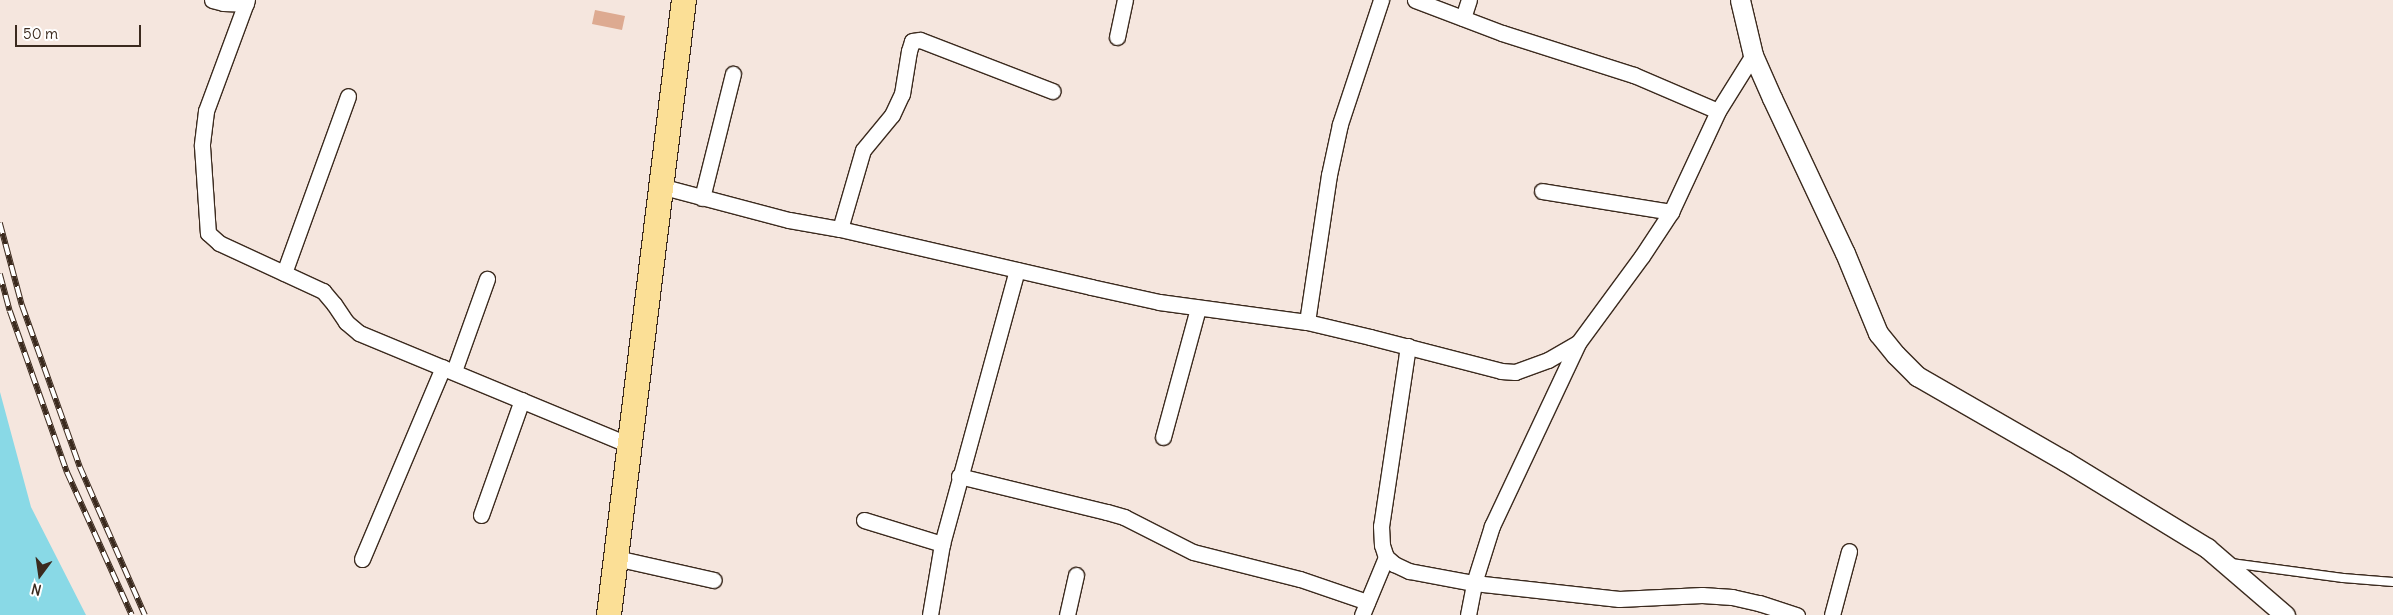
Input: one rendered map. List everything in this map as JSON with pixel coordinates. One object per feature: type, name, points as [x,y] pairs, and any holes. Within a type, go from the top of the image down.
[{"type":"main road","points":[[609,615],[684,0]]},
{"type":"street","points":[[212,0],[223,3],[246,2],[206,111],[202,146],[208,233],[219,243],[323,291],[346,322],[359,333],[629,445]]},
{"type":"street","points":[[1117,37],[1125,0]]},
{"type":"street","points":[[1306,322],[1329,175],[1340,124],[1381,0]]},
{"type":"street","points":[[1415,0],[1634,75],[1718,111]]},
{"type":"street","points":[[1463,18],[1468,0]]},
{"type":"street","points":[[1740,0],[1753,55],[1845,253],[1878,333],[1896,355],[1917,376],[2168,522],[2224,562],[2285,615]]},
{"type":"street","points":[[840,229],[863,150],[892,115],[902,94],[912,42],[920,40],[1052,91]]},
{"type":"street","points":[[1468,615],[1474,583],[1492,526],[1578,343],[1642,256],[1670,212],[1718,111],[1753,55]]},
{"type":"street","points":[[702,198],[733,74]]},
{"type":"street","points":[[284,273],[348,96]]},
{"type":"street","points":[[660,186],[789,220],[840,229],[1159,302],[1306,322],[1408,346],[1501,371],[1515,372],[1535,366],[1578,343]]},
{"type":"street","points":[[1542,191],[1670,212]]},
{"type":"street","points":[[930,615],[942,544],[1017,270]]},
{"type":"street","points":[[362,559],[487,279]]},
{"type":"street","points":[[1163,437],[1198,308]]},
{"type":"street","points":[[1408,346],[1381,526],[1382,545],[1386,557],[1394,564],[1410,571],[1474,583],[1619,599],[1702,595],[1732,597],[1797,615]]},
{"type":"street","points":[[481,516],[522,400]]},
{"type":"street","points":[[960,476],[1124,517],[1193,552],[1300,580],[1365,609],[1386,557]]},
{"type":"street","points":[[864,520],[942,544]]},
{"type":"street","points":[[1832,615],[1849,551]]},
{"type":"street","points":[[616,558],[714,580]]},
{"type":"street","points":[[1067,615],[1076,575]]},
{"type":"lane","points":[[2224,562],[2343,578],[2393,582]]},
{"type":"water","points":[[0,392],[31,507],[86,615],[0,615]]},
{"type":"building","points":[[595,10],[625,16],[622,30],[592,24]]},
{"type":"railway","points":[[0,223],[22,305],[80,467],[145,615]]},
{"type":"railway","points":[[0,274],[10,311],[67,472],[132,615]]}]
